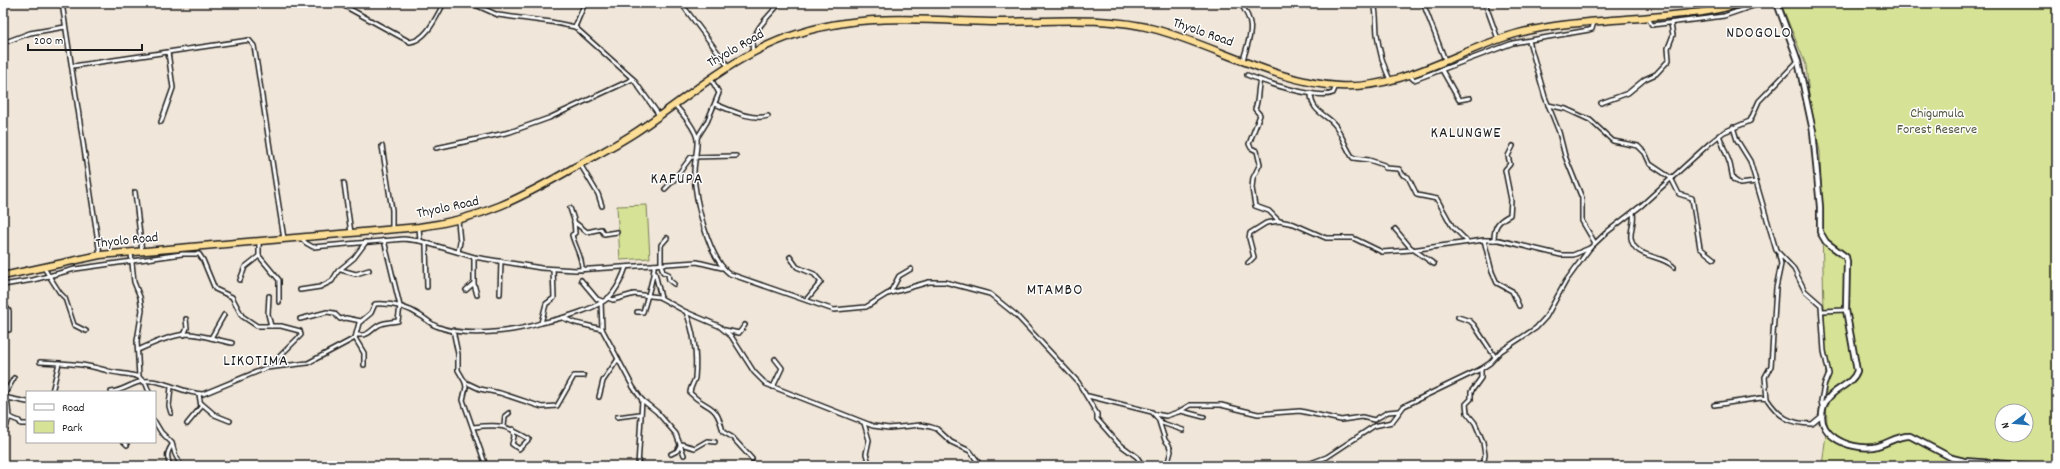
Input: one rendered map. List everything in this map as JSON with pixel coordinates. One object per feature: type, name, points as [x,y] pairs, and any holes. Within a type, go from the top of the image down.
[{"type":"highway","name":"Thyolo Road","points":[[3,276],[100,255],[180,251],[258,241],[392,230],[458,221],[503,205],[618,143],[710,78],[753,51],[806,31],[841,23],[880,19],[995,22],[1074,21],[1145,27],[1299,80],[1336,86],[1367,85],[1409,75],[1445,60],[1522,32],[1556,26],[1710,11],[1741,3]]},
{"type":"street","points":[[62,3],[73,66],[100,255]]},
{"type":"street","points":[[338,3],[410,42],[417,41],[422,37],[444,3]]},
{"type":"street","points":[[471,3],[498,15],[551,22],[575,27],[615,61],[633,79],[658,115]]},
{"type":"street","points":[[575,27],[584,3]]},
{"type":"street","points":[[681,3],[728,66]]},
{"type":"street","points":[[753,51],[751,46],[754,38],[780,3]]},
{"type":"street","points":[[1240,3],[1249,16],[1252,26],[1243,60]]},
{"type":"street","points":[[1374,3],[1378,16],[1377,34],[1381,57],[1390,80]]},
{"type":"street","points":[[1423,3],[1445,60]]},
{"type":"street","points":[[1485,3],[1498,40]]},
{"type":"street","points":[[1648,18],[1652,26],[1671,24],[1724,16],[1762,3]]},
{"type":"street","points":[[1733,127],[1739,144],[1750,161],[1772,240],[1779,255],[1781,264],[1776,288],[1771,366],[1765,377],[1767,399],[1775,412],[1785,418],[1812,424],[1823,413],[1828,399],[1856,375],[1858,371],[1846,310],[1846,257],[1826,242],[1820,232],[1820,207],[1814,131],[1798,61],[1777,3]]},
{"type":"street","points":[[1409,75],[1414,80],[1513,43],[1589,30],[1592,29],[1594,22]]},
{"type":"street","points":[[1601,103],[1628,93],[1645,79],[1656,74],[1665,65],[1669,60],[1668,48],[1673,39],[1671,24]]},
{"type":"street","points":[[3,43],[30,33],[65,27]]},
{"type":"street","points":[[73,66],[246,39],[251,42],[254,46],[284,239]]},
{"type":"street","points":[[1529,41],[1548,106],[1561,139],[1564,156],[1582,198],[1582,221],[1596,243]]},
{"type":"street","points":[[161,122],[173,88],[168,52]]},
{"type":"street","points":[[1303,466],[1327,457],[1374,426],[1392,422],[1404,406],[1481,369],[1501,351],[1528,335],[1546,317],[1566,281],[1590,248],[1622,220],[1633,213],[1698,152],[1733,127],[1750,121],[1759,101],[1798,61]]},
{"type":"street","points":[[1442,70],[1459,100],[1470,98]]},
{"type":"street","points":[[1247,75],[1260,80],[1311,93],[1330,94],[1334,92],[1336,86]]},
{"type":"street","points":[[710,78],[719,91],[715,104],[697,138],[694,156],[696,185],[701,213],[710,245],[722,268]]},
{"type":"street","points":[[436,148],[510,132],[549,118],[633,79]]},
{"type":"street","points":[[1260,80],[1257,91],[1259,100],[1255,109],[1260,115],[1249,144],[1251,148],[1257,151],[1260,164],[1253,178],[1252,188],[1255,206],[1269,211],[1279,221]]},
{"type":"street","points":[[1311,93],[1311,101],[1314,108],[1337,126],[1345,146],[1353,158],[1369,160],[1384,165],[1385,168],[1399,170],[1403,175],[1408,177],[1417,194],[1437,199],[1452,226],[1467,241]]},
{"type":"street","points":[[674,104],[691,125],[697,138]]},
{"type":"street","points":[[715,104],[741,114],[760,117],[768,116]]},
{"type":"street","points":[[1548,106],[1566,109],[1590,120],[1613,141],[1638,146],[1645,153],[1650,164],[1672,178],[1679,194],[1692,198],[1700,248],[1714,259]]},
{"type":"street","points":[[1719,136],[1730,164],[1733,179],[1740,184],[1756,182]]},
{"type":"street","points":[[382,146],[392,210],[392,230]]},
{"type":"street","points":[[1494,240],[1494,228],[1500,220],[1510,215],[1511,200],[1505,170],[1510,164],[1508,156],[1513,146]]},
{"type":"street","points":[[665,189],[673,181],[688,159],[694,156],[736,156]]},
{"type":"street","points":[[580,164],[598,194],[602,206]]},
{"type":"street","points":[[344,183],[351,233]]},
{"type":"street","points":[[135,192],[145,252],[150,258]]},
{"type":"street","points":[[570,208],[575,233],[572,235],[574,245],[580,256],[582,270]]},
{"type":"street","points":[[1633,213],[1631,238],[1636,249],[1641,253],[1663,259],[1674,267]]},
{"type":"street","points":[[458,221],[460,242],[458,252]]},
{"type":"street","points":[[1248,263],[1254,257],[1249,238],[1250,233],[1266,223],[1279,221],[1294,224],[1326,238],[1353,238],[1382,252],[1415,250],[1467,241],[1484,240],[1494,240],[1561,255],[1573,255],[1590,248]]},
{"type":"street","points":[[574,222],[587,232],[601,229],[604,234],[618,232]]},
{"type":"street","points":[[419,227],[420,241]]},
{"type":"street","points":[[1394,229],[1410,247],[1423,258],[1434,264]]},
{"type":"street","points":[[301,238],[309,246],[313,247],[404,238],[420,241],[474,257],[553,269],[582,270],[626,268],[697,262],[722,268],[730,274],[834,310],[866,307],[890,293],[937,282],[962,286],[990,294],[1016,315],[1078,382],[1088,396],[1097,414],[1097,419],[1118,443],[1137,457],[1143,466]]},
{"type":"street","points":[[668,238],[661,245],[661,265],[663,272],[668,274],[669,280],[674,284]]},
{"type":"street","points":[[119,391],[144,381],[158,383],[199,394],[211,391],[266,368],[277,365],[308,363],[356,337],[373,331],[379,325],[398,321],[400,306],[398,304],[384,240]]},
{"type":"street","points":[[1484,240],[1492,272],[1497,282],[1512,292],[1519,306]]},
{"type":"street","points":[[258,241],[259,256],[279,280],[279,302]]},
{"type":"street","points":[[300,290],[323,285],[332,281],[340,270],[354,258],[366,242]]},
{"type":"street","points":[[426,243],[427,287]]},
{"type":"street","points":[[3,285],[75,269],[150,258],[180,251],[194,253],[201,256],[215,289],[232,298],[243,317],[260,327],[271,326],[292,328],[300,331],[301,335],[277,359],[277,365]]},
{"type":"street","points":[[131,253],[134,282],[140,297],[142,310],[137,341],[139,377]]},
{"type":"street","points":[[1779,255],[1794,269],[1805,291],[1820,303],[1822,311],[1824,351],[1829,374],[1820,401],[1828,432],[1835,440],[1871,447],[1904,436],[1910,436],[1952,458],[1964,461],[2036,466]]},
{"type":"street","points":[[240,280],[248,264],[259,256]]},
{"type":"street","points":[[790,256],[797,267],[814,274],[820,282],[806,300]]},
{"type":"street","points":[[474,257],[474,283],[477,295]]},
{"type":"street","points":[[500,294],[501,261]]},
{"type":"street","points":[[654,265],[654,272],[661,298]]},
{"type":"street","points":[[44,268],[50,275],[60,293],[65,298],[74,325],[86,332]]},
{"type":"street","points":[[364,365],[364,353],[356,337],[361,320],[371,312],[375,304],[398,304],[422,316],[434,325],[454,330],[506,332],[563,318],[608,298],[618,285],[626,268]]},
{"type":"street","points":[[890,293],[899,276],[912,268]]},
{"type":"street","points":[[541,323],[546,304],[554,298],[553,269]]},
{"type":"street","points":[[340,270],[356,274],[369,270]]},
{"type":"street","points":[[637,312],[643,312],[654,272]]},
{"type":"street","points":[[581,280],[597,299],[602,301]]},
{"type":"street","points":[[466,290],[473,286],[474,283]]},
{"type":"street","points":[[608,298],[613,300],[634,294],[648,295],[661,298],[686,312],[725,330],[739,333],[745,325]]},
{"type":"street","points":[[269,296],[268,314],[271,326]]},
{"type":"street","points":[[602,301],[602,329],[642,400],[662,417],[676,434],[684,456]]},
{"type":"street","points":[[3,303],[9,312],[9,330]]},
{"type":"street","points":[[1822,311],[1846,310]]},
{"type":"street","points":[[300,319],[327,312],[334,313],[340,319],[346,318],[361,320]]},
{"type":"street","points":[[686,312],[695,350],[695,378],[690,393],[709,404],[719,416],[723,432],[732,437],[752,459]]},
{"type":"street","points":[[211,338],[224,316]]},
{"type":"street","points":[[1458,317],[1470,321],[1474,325],[1495,357]]},
{"type":"street","points":[[563,318],[576,323],[602,329]]},
{"type":"street","points":[[184,335],[187,328],[186,320]]},
{"type":"street","points":[[454,330],[458,354],[458,370],[465,382],[466,387],[463,400],[486,466]]},
{"type":"street","points":[[725,330],[761,380],[774,387],[833,409],[864,423],[885,428],[900,428],[922,425],[937,429],[952,442],[970,451],[981,466]]},
{"type":"street","points":[[138,350],[149,345],[184,335],[211,338],[232,343]]},
{"type":"street","points":[[599,397],[603,381],[618,359]]},
{"type":"street","points":[[774,387],[782,368],[775,359]]},
{"type":"street","points":[[40,362],[90,365],[105,370],[123,372],[139,377],[144,381],[149,391]]},
{"type":"street","points":[[52,391],[59,363]]},
{"type":"street","points":[[1481,369],[1481,378],[1471,392],[1471,399],[1466,404],[1467,413],[1475,423],[1483,442],[1485,455],[1483,466]]},
{"type":"street","points":[[465,382],[480,390],[500,393],[542,407],[554,407],[557,406],[564,396],[574,376],[584,376]]},
{"type":"street","points":[[3,397],[14,378]]},
{"type":"street","points":[[170,412],[168,406],[171,387]]},
{"type":"street","points":[[187,424],[201,407],[199,394]]},
{"type":"street","points":[[1088,396],[1166,416],[1178,412],[1190,405],[1222,405],[1258,414],[1300,411],[1341,420],[1362,418],[1374,420],[1388,412],[1399,411]]},
{"type":"street","points":[[3,397],[26,402]]},
{"type":"street","points":[[6,428],[9,417],[7,397]]},
{"type":"street","points":[[1714,405],[1757,398],[1767,399]]},
{"type":"street","points":[[638,466],[642,400]]},
{"type":"street","points":[[201,403],[215,415],[230,421]]},
{"type":"street","points":[[1178,412],[1182,411],[1204,417]]},
{"type":"street","points":[[504,426],[505,416],[508,413]]},
{"type":"street","points":[[617,417],[640,414]]},
{"type":"street","points":[[1155,414],[1159,420],[1165,440],[1171,451],[1168,466]]},
{"type":"street","points":[[3,417],[9,417],[19,421],[21,424],[26,424]]},
{"type":"street","points":[[1159,420],[1169,426],[1183,430]]},
{"type":"street","points":[[864,423],[869,440],[866,454],[870,466]]},
{"type":"street","points":[[156,424],[172,445],[182,466]]},
{"type":"street","points":[[473,427],[504,426],[513,429],[530,439],[519,449],[512,444],[514,437],[513,429]]},
{"type":"street","points":[[680,444],[695,448],[707,441],[715,442]]},
{"type":"street","points":[[671,454],[677,451],[680,444]]},
{"type":"street","points":[[170,466],[167,458],[172,445]]},
{"type":"street","points":[[154,466],[163,466]]},
{"type":"green space","name":"Chigumula Forest Reserve","points":[[1783,3],[2057,3],[2057,466],[1822,466],[1827,426],[1820,151],[1810,106],[1806,65],[1781,4]]},
{"type":"green space","points":[[647,205],[650,258],[620,260],[617,206]]},
{"type":"district","name":"NDOGOLO","points":[[1759,33]]},
{"type":"district","name":"KALUNGWE","points":[[1466,133]]},
{"type":"district","name":"KAFUPA","points":[[677,179]]},
{"type":"district","name":"MTAMBO","points":[[1055,290]]},
{"type":"district","name":"LIKOTIMA","points":[[256,361]]}]
